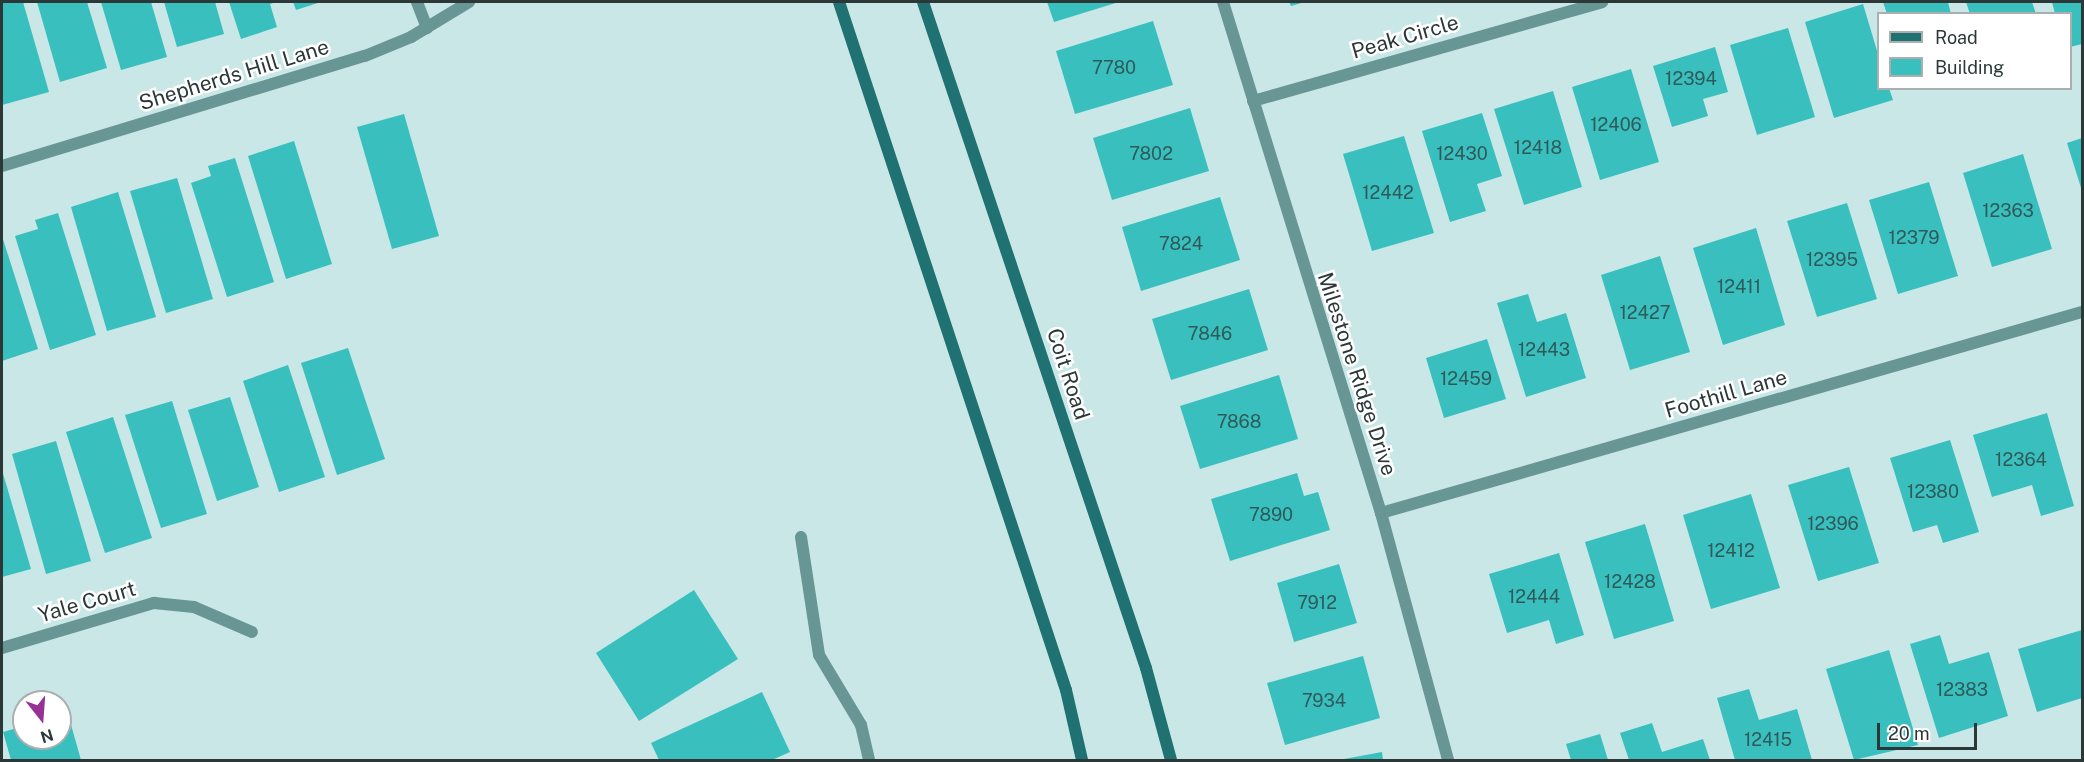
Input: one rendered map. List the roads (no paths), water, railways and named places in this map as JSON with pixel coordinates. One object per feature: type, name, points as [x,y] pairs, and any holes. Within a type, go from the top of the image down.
[{"type":"main road","points":[[839,2],[1066,690],[1082,760]]},
{"type":"main road","name":"Coit Road","points":[[923,2],[1146,668],[1171,760]]},
{"type":"street","points":[[417,2],[427,28]]},
{"type":"street","name":"Shepherds Hill Lane","points":[[2,166],[365,56],[427,28],[469,2]]},
{"type":"street","name":"Milestone Ridge Drive","points":[[1223,2],[1380,513],[1448,760]]},
{"type":"street","name":"Peak Circle","points":[[1253,101],[1602,2]]},
{"type":"street","name":"Foothill Lane","points":[[1380,513],[2082,312]]},
{"type":"street","points":[[801,537],[819,655],[861,725],[869,760]]},
{"type":"street","name":"Yale Court","points":[[2,648],[154,603],[194,608],[252,632]]}]
